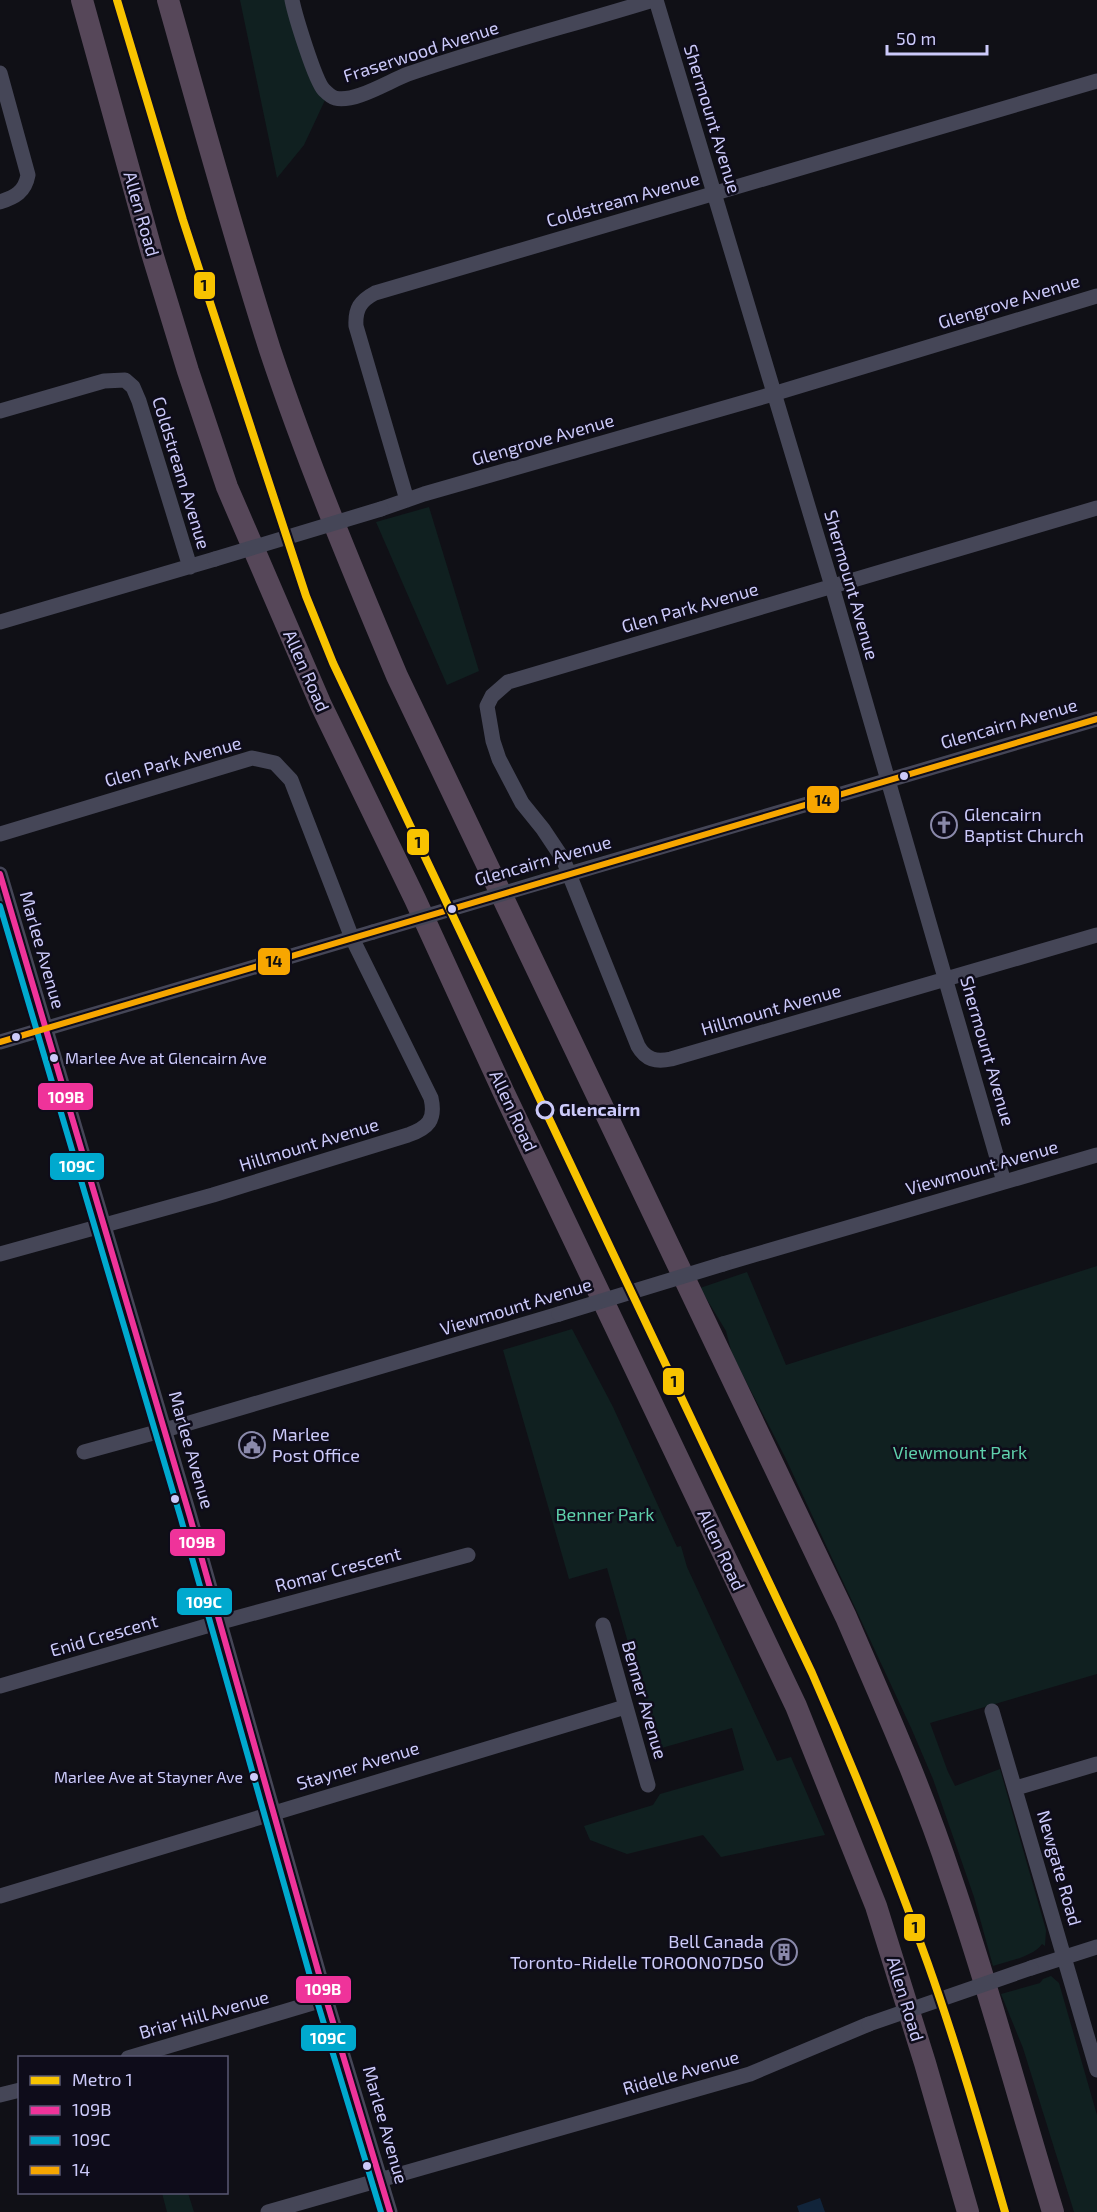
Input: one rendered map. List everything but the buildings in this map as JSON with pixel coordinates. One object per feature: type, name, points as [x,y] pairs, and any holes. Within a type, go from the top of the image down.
[{"type":"highway","points":[[73,0],[102,72]]},
{"type":"highway","name":"Allen Road","points":[[82,0],[152,253],[227,487],[321,705],[796,1706],[876,1906],[968,2212]]},
{"type":"highway","points":[[168,0],[220,186],[271,351],[331,519],[397,676],[846,1617],[895,1731],[952,1879],[1053,2212]]},
{"type":"highway","points":[[183,0],[220,186]]},
{"type":"street","name":"Fraserwood Avenue","points":[[293,2],[323,89],[333,98],[346,99],[428,67],[655,0]]},
{"type":"street","name":"Shermount Avenue","points":[[655,0],[831,587],[1004,1182]]},
{"type":"street","points":[[0,73],[28,175],[26,185],[19,194],[0,202]]},
{"type":"street","name":"Coldstream Avenue","points":[[407,500],[356,326],[358,307],[364,299],[375,293],[1097,81]]},
{"type":"street","name":"Glengrove Avenue","points":[[0,622],[1097,296]]},
{"type":"street","name":"Coldstream Avenue","points":[[0,411],[104,381],[125,380],[133,387],[139,401],[190,567]]},
{"type":"street","name":"Glen Park Avenue","points":[[569,874],[555,845],[522,803],[499,759],[493,741],[487,706],[492,696],[508,682],[1097,508]]},
{"type":"street","name":"Glencairn Avenue","points":[[0,1042],[1097,719]]},
{"type":"street","name":"Glen Park Avenue","points":[[0,834],[252,758],[276,763],[291,780],[352,938]]},
{"type":"street","name":"Marlee Avenue","points":[[0,874],[44,1029],[165,1430],[326,1999],[390,2212]]},
{"type":"street","name":"Hillmount Avenue","points":[[569,874],[638,1047],[645,1056],[657,1061],[671,1059],[947,980],[1097,935]]},
{"type":"street","name":"Hillmount Avenue","points":[[0,1254],[104,1226],[422,1130],[432,1119],[433,1107],[430,1098],[352,938]]},
{"type":"street","name":"Viewmount Avenue","points":[[84,1452],[1097,1155]]},
{"type":"street","name":"Romar Crescent","points":[[219,1623],[468,1555]]},
{"type":"street","name":"Enid Crescent","points":[[0,1686],[219,1623]]},
{"type":"street","name":"Benner Avenue","points":[[603,1624],[648,1785]]},
{"type":"street","name":"Stayner Avenue","points":[[0,1896],[625,1707]]},
{"type":"street","name":"Newgate Road","points":[[992,1711],[1097,2070]]},
{"type":"street","points":[[1016,1788],[1097,1764]]},
{"type":"street","name":"Ridelle Avenue","points":[[268,2212],[750,2074],[869,2024],[1097,1947]]},
{"type":"street","name":"Briar Hill Avenue","points":[[135,2056],[326,1999]]},
{"type":"street","points":[[0,2095],[18,2090]]},
{"type":"green space","points":[[240,0],[289,0],[313,86],[326,98],[304,145],[277,178]]},
{"type":"green space","points":[[429,507],[479,671],[447,685],[376,522]]},
{"type":"green space","name":"Viewmount Park","points":[[1097,1266],[1097,1674],[930,1723],[955,1786],[1000,1769],[1046,1930],[1045,1946],[1042,1944],[1033,1952],[993,1966],[974,1897],[933,1779],[912,1730],[785,1457],[732,1354],[726,1331],[700,1288],[747,1272],[786,1365]]},
{"type":"green space","name":"Benner Park","points":[[572,1329],[613,1407],[677,1547],[681,1546],[687,1567],[777,1761],[791,1757],[825,1835],[721,1857],[703,1835],[627,1854],[590,1840],[584,1826],[653,1805],[660,1794],[744,1770],[732,1728],[658,1749],[607,1568],[569,1579],[503,1350]]},
{"type":"green space","points":[[1051,1976],[1059,1983],[1097,2115],[1097,2212],[1074,2212],[1023,2048],[1001,1994],[1040,1983]]},
{"type":"green space","points":[[162,2194],[188,2194],[194,2212],[167,2212]]},
{"type":"water","points":[[820,2198],[825,2212],[799,2212],[797,2206]]},
{"type":"metro line","name":"1","points":[[117,0],[183,220],[306,596],[333,663],[828,1709],[887,1854],[928,1964],[959,2057],[1005,2212]]},
{"type":"transit line","name":"14","points":[[0,1042],[1097,719]]},
{"type":"transit line","name":"109B","points":[[0,874],[190,1517],[326,1999],[390,2212]]},
{"type":"transit line","name":"109C","points":[[0,906],[181,1519],[317,2001],[381,2212]]},
{"type":"place","name":"Glencairn Baptist Church","points":[[944,825]]},
{"type":"place","name":"Marlee Ave at Glencairn Ave","points":[[54,1058]]},
{"type":"place","name":"Glencairn","points":[[545,1110]]},
{"type":"place","name":"Marlee Post Office","points":[[252,1445]]},
{"type":"place","name":"Marlee Ave at Stayner Ave","points":[[254,1777]]},
{"type":"place","name":"Bell Canada Toronto-Ridelle TOROON07DS0","points":[[784,1952]]}]
